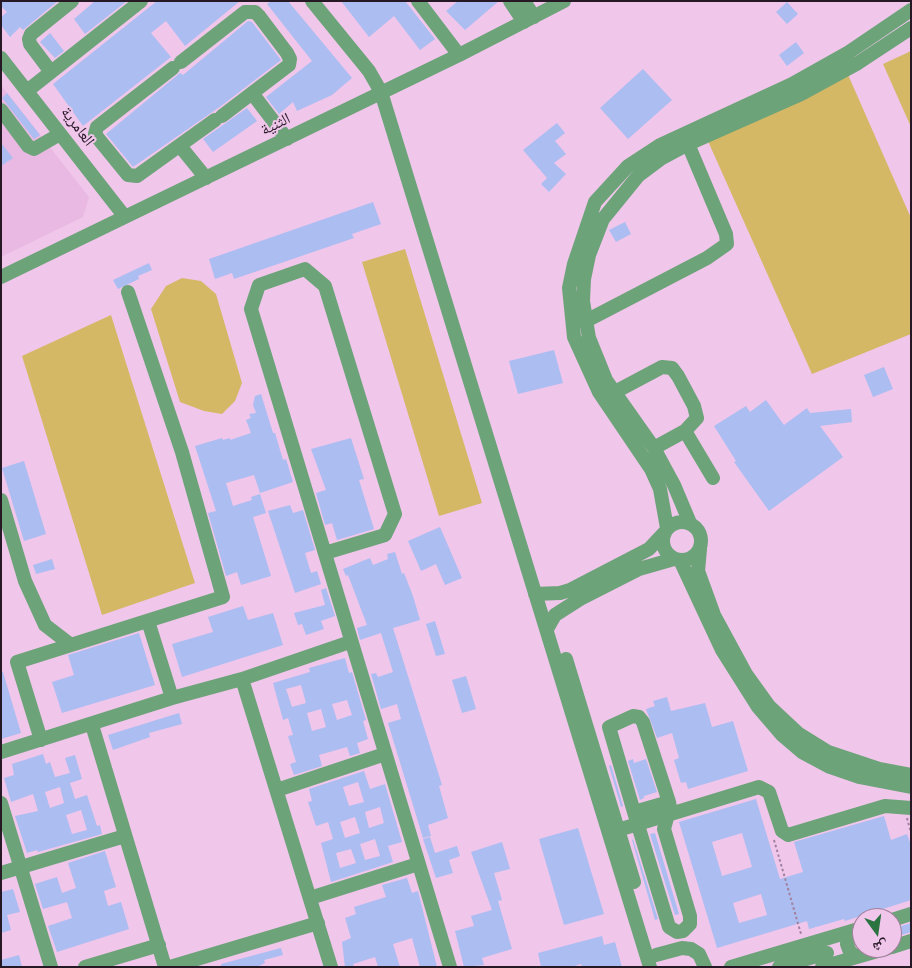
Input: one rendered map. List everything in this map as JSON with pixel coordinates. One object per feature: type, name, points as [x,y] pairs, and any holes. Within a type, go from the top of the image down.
[{"type":"street","points":[[51,72],[30,44],[29,39],[31,34],[72,1]]},
{"type":"street","points":[[27,91],[141,1]]},
{"type":"street","points":[[312,1],[368,72],[381,92],[535,594],[618,830],[655,963]]},
{"type":"street","points":[[418,1],[459,55]]},
{"type":"street","points":[[510,1],[529,19]]},
{"type":"street","points":[[524,1],[529,19]]},
{"type":"street","name":"الثنية","points":[[1,277],[459,55],[564,1]]},
{"type":"street","points":[[911,10],[849,52],[792,84],[660,145],[628,166],[595,202],[568,288],[574,338],[599,392],[651,469],[660,489],[666,530],[663,545],[669,555],[677,559],[722,650],[758,707],[782,734],[802,752],[830,767],[860,777],[911,787]]},
{"type":"street","points":[[245,12],[256,12],[290,59],[285,70],[248,96],[137,176],[128,175],[97,137],[95,130],[245,12]]},
{"type":"street","points":[[911,28],[858,63],[800,94],[688,144],[662,158],[638,176],[603,219],[589,255],[584,279],[584,322],[588,338],[603,372],[654,448],[674,486],[690,523],[699,531],[702,543],[698,571],[714,615],[746,674],[769,706],[800,734],[828,752],[870,766],[911,775]]},
{"type":"street","name":"العامرية","points":[[1,58],[125,217]]},
{"type":"street","points":[[248,96],[283,141]]},
{"type":"street","points":[[1,110],[28,146],[34,149],[60,134]]},
{"type":"street","points":[[584,322],[707,258],[727,244],[726,234],[688,144]]},
{"type":"street","points":[[176,149],[202,180]]},
{"type":"street","points":[[326,553],[385,535],[395,514],[325,286],[305,269],[282,275],[259,285],[251,309],[326,553],[350,642],[450,967]]},
{"type":"street","points":[[41,740],[17,662],[224,597],[182,452],[128,292]]},
{"type":"street","points":[[615,392],[662,367],[672,368],[694,406],[697,418],[685,431],[654,448]]},
{"type":"street","points":[[685,431],[713,478]]},
{"type":"street","points":[[1,500],[25,581],[45,625],[71,645]]},
{"type":"street","points":[[535,594],[560,593],[570,590],[649,549],[666,530],[678,522],[690,523]]},
{"type":"street","points":[[547,630],[555,615],[580,599],[639,569],[677,559],[692,558],[700,548]]},
{"type":"street","points":[[148,620],[172,698]]},
{"type":"street","points":[[1,752],[92,725],[172,698],[242,679],[350,642]]},
{"type":"street","points":[[242,679],[332,967]]},
{"type":"street","points":[[584,736],[633,716],[642,720],[668,808],[664,824],[665,834],[690,921],[688,927],[683,931],[677,932],[669,926],[608,727]]},
{"type":"street","points":[[92,725],[165,967]]},
{"type":"street","points":[[590,753],[605,749],[616,752]]},
{"type":"street","points":[[590,753],[655,963]]},
{"type":"street","points":[[277,790],[385,754]]},
{"type":"street","points":[[618,830],[636,818],[668,808],[762,787],[769,792],[782,831],[788,835],[885,806],[911,808]]},
{"type":"street","points":[[1,803],[51,967]]},
{"type":"street","points":[[1,873],[126,836]]},
{"type":"street","points":[[310,898],[418,864]]},
{"type":"street","points":[[170,967],[318,923]]},
{"type":"street","points":[[852,934],[847,944],[852,953]]},
{"type":"street","points":[[826,958],[852,935]]},
{"type":"street","points":[[84,967],[159,945]]},
{"type":"street","points":[[731,967],[804,945],[826,958]]},
{"type":"street","points":[[655,963],[682,948],[691,949],[699,954],[705,967]]},
{"type":"street","points":[[779,967],[826,958],[852,957]]},
{"type":"path","points":[[772,834],[804,945]]},
{"type":"shaded area","points":[[911,51],[911,127],[883,64]]},
{"type":"shaded area","points":[[842,61],[911,218],[911,334],[812,374],[699,121]]},
{"type":"shaded area","points":[[1,85],[89,197],[83,217],[1,257]]},
{"type":"shaded area","points":[[405,249],[482,503],[439,516],[362,262]]},
{"type":"shaded area","points":[[182,278],[201,281],[216,294],[242,383],[235,401],[222,414],[204,411],[180,402],[151,309],[166,286]]},
{"type":"shaded area","points":[[111,315],[195,583],[102,615],[22,356]]},
{"type":"building","points":[[1,1],[58,1],[23,30],[20,27],[10,37],[1,25],[1,17],[7,12],[1,6]]},
{"type":"building","points":[[95,1],[127,1],[85,34],[74,19]]},
{"type":"building","points":[[157,1],[240,1],[185,46],[166,21],[151,33],[171,57],[83,126],[53,84]]},
{"type":"building","points":[[271,1],[288,1],[352,78],[332,95],[297,111],[293,102],[279,114],[266,97],[312,61],[267,4]]},
{"type":"building","points":[[341,1],[405,1],[435,39],[420,50],[394,16],[369,37]]},
{"type":"building","points":[[458,1],[499,1],[465,30],[446,11]]},
{"type":"building","points":[[787,2],[798,14],[787,24],[776,12]]},
{"type":"building","points":[[248,21],[252,22],[281,60],[221,106],[133,167],[106,134],[180,73],[183,75]]},
{"type":"building","points":[[50,33],[64,51],[55,58],[40,42]]},
{"type":"building","points":[[796,42],[804,53],[787,66],[779,55]]},
{"type":"building","points":[[643,69],[672,100],[628,139],[600,108]]},
{"type":"building","points":[[7,93],[40,135],[34,139],[2,98]]},
{"type":"building","points":[[247,108],[257,121],[213,152],[203,139]]},
{"type":"building","points":[[557,123],[565,133],[555,141],[566,154],[554,163],[566,174],[549,192],[541,184],[547,178],[523,150]]},
{"type":"building","points":[[1,143],[13,158],[1,166]]},
{"type":"building","points":[[373,202],[381,224],[352,234],[354,238],[234,279],[232,273],[215,279],[209,259]]},
{"type":"building","points":[[625,222],[631,234],[616,242],[609,230]]},
{"type":"building","points":[[149,263],[152,270],[138,276],[139,279],[118,289],[113,280]]},
{"type":"building","points":[[554,350],[563,383],[518,394],[509,361]]},
{"type":"building","points":[[884,367],[893,389],[873,397],[864,375]]},
{"type":"building","points":[[261,394],[273,433],[275,433],[283,460],[286,459],[293,482],[260,493],[254,475],[226,483],[233,506],[252,500],[251,497],[260,494],[266,513],[253,517],[271,576],[241,585],[237,572],[226,576],[208,513],[216,511],[195,446],[222,438],[223,440],[230,438],[230,440],[251,433],[246,420],[251,418],[249,414],[256,413],[253,405],[255,396]]},
{"type":"building","points":[[766,400],[784,425],[807,408],[810,413],[851,409],[852,422],[820,426],[843,457],[769,511],[734,462],[736,461],[714,426],[746,406],[750,412]]},
{"type":"building","points":[[351,438],[364,479],[359,480],[374,529],[337,540],[332,523],[325,525],[316,493],[326,490],[311,449]]},
{"type":"building","points":[[24,461],[46,534],[24,541],[2,468]]},
{"type":"building","points":[[290,505],[293,513],[303,510],[315,550],[305,553],[311,573],[317,571],[321,584],[295,593],[268,511]]},
{"type":"building","points":[[440,527],[462,578],[445,585],[436,564],[421,571],[408,541]]},
{"type":"building","points":[[395,552],[402,574],[404,573],[413,596],[420,620],[393,628],[442,785],[439,786],[448,818],[428,825],[431,836],[423,838],[388,723],[401,719],[397,704],[381,709],[371,674],[376,673],[378,677],[393,672],[381,633],[360,640],[357,628],[367,625],[348,575],[346,576],[343,569],[370,558],[373,565],[388,559],[387,554]]},
{"type":"building","points":[[52,559],[55,569],[36,574],[33,565]]},
{"type":"building","points":[[326,588],[335,616],[321,621],[324,629],[306,635],[302,624],[298,625],[294,613],[325,605],[321,590]]},
{"type":"building","points":[[243,606],[248,620],[273,613],[283,645],[182,677],[172,644],[213,632],[208,617]]},
{"type":"building","points":[[435,621],[445,654],[436,656],[426,624]]},
{"type":"building","points":[[139,633],[155,685],[62,713],[52,682],[74,675],[68,655]]},
{"type":"building","points":[[345,658],[349,673],[352,672],[366,720],[363,721],[368,739],[357,743],[360,753],[350,756],[347,747],[319,755],[322,766],[294,775],[290,764],[296,762],[288,736],[293,735],[288,718],[283,720],[273,683],[310,672],[309,668]],"holes":[[[301,685],[306,703],[292,707],[286,689]],[[347,700],[352,715],[337,720],[332,704]],[[321,709],[326,727],[312,731],[307,713]]]},
{"type":"building","points":[[1,672],[3,672],[21,733],[1,739]]},
{"type":"building","points":[[466,676],[476,709],[462,713],[452,680]]},
{"type":"building","points":[[667,697],[671,711],[705,703],[712,727],[733,721],[748,771],[688,789],[686,782],[681,783],[674,760],[679,758],[672,733],[657,738],[646,709],[655,706],[653,701]]},
{"type":"building","points":[[179,713],[182,724],[149,733],[150,737],[113,750],[108,735]]},
{"type":"building","points":[[43,754],[46,764],[50,762],[55,777],[70,773],[65,758],[75,755],[82,779],[70,783],[75,799],[87,795],[97,826],[100,825],[102,834],[38,852],[37,850],[27,853],[15,816],[38,811],[33,794],[11,802],[4,778],[14,775],[12,764]],"holes":[[[60,787],[64,803],[50,808],[45,792]],[[81,810],[87,830],[72,834],[66,815]]]},
{"type":"building","points":[[633,759],[634,763],[646,759],[657,792],[644,796],[640,800],[628,761]]},
{"type":"building","points":[[611,765],[623,806],[621,807],[609,766]]},
{"type":"building","points":[[364,771],[370,789],[385,784],[402,842],[388,846],[393,862],[331,882],[321,843],[333,839],[328,822],[316,826],[308,802],[312,801],[309,789]],"holes":[[[358,782],[364,802],[349,806],[343,787]],[[380,807],[384,823],[369,828],[365,812]],[[355,817],[360,833],[345,838],[340,822]],[[375,839],[380,856],[365,860],[360,844]],[[351,849],[356,863],[340,868],[336,853]]]},
{"type":"building","points":[[756,799],[780,879],[803,872],[794,842],[884,816],[891,840],[907,834],[911,845],[911,900],[886,908],[852,908],[852,919],[845,921],[844,919],[809,929],[807,921],[717,948],[679,822]],"holes":[[[742,833],[752,867],[722,876],[712,842]],[[761,894],[767,915],[739,923],[733,903]]]},
{"type":"building","points":[[578,828],[604,914],[564,925],[539,839]]},
{"type":"building","points":[[655,833],[679,914],[675,915],[650,834]]},
{"type":"building","points":[[430,837],[435,853],[457,846],[460,856],[449,860],[453,873],[436,878],[423,839]]},
{"type":"building","points":[[632,840],[658,919],[655,920]]},
{"type":"building","points":[[502,842],[510,869],[494,873],[502,900],[498,901],[512,949],[482,958],[484,965],[464,967],[455,931],[474,926],[471,916],[492,910],[471,852]]},
{"type":"building","points":[[105,851],[116,887],[104,891],[108,906],[121,902],[129,929],[57,952],[48,926],[72,918],[67,902],[43,909],[35,884],[57,877],[62,893],[76,888],[68,863]]},
{"type":"building","points":[[407,878],[412,893],[418,891],[437,967],[420,967],[412,938],[393,944],[400,967],[378,967],[375,957],[353,964],[354,967],[345,967],[342,942],[351,938],[345,918],[356,914],[354,907],[386,897],[382,885]]},
{"type":"building","points":[[13,889],[20,912],[7,915],[11,930],[1,933],[1,892]]},
{"type":"building","points":[[911,923],[911,932],[902,935],[902,926]]},
{"type":"building","points":[[602,936],[604,945],[615,942],[622,967],[582,967],[581,964],[571,967],[541,967],[538,953]]},
{"type":"building","points":[[281,948],[283,955],[264,960],[265,963],[257,967],[221,967],[221,964]]},
{"type":"building","points":[[19,955],[22,967],[1,967],[1,960]]}]
